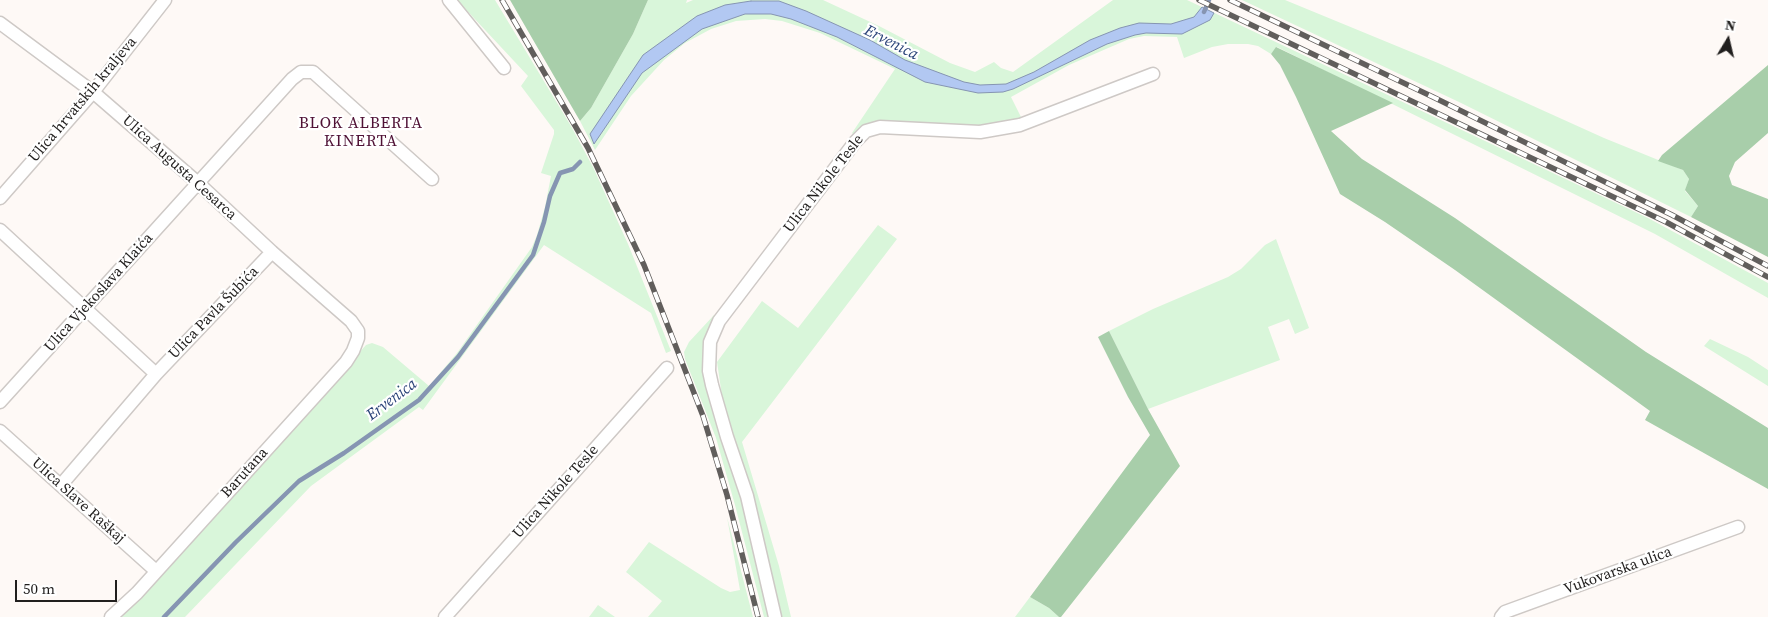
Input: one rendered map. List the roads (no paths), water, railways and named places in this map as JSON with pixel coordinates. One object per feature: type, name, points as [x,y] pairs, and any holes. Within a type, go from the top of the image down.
[{"type":"street","name":"Ulica hrvatskih kraljeva","points":[[0,198],[93,92],[165,0]]},
{"type":"street","points":[[449,0],[504,68]]},
{"type":"street","name":"Ulica Augusta Cesarca","points":[[0,23],[93,92],[198,183],[272,252],[351,321]]},
{"type":"street","points":[[198,183],[292,79],[301,72],[312,72],[432,179]]},
{"type":"street","name":"Ulica Nikole Tesle","points":[[775,617],[747,496],[712,386],[709,362],[710,342],[719,321],[855,142],[866,131],[880,127],[980,132],[1020,124],[1153,74]]},
{"type":"street","name":"Ulica Vjekoslava Klaića","points":[[0,402],[198,183]]},
{"type":"street","points":[[0,230],[86,307],[156,374]]},
{"type":"street","name":"Ulica Pavla Šubića","points":[[61,485],[156,374],[272,252]]},
{"type":"street","name":"Barutana","points":[[110,617],[137,593],[346,362],[358,338],[358,331],[351,321]]},
{"type":"street","name":"Ulica Nikole Tesle","points":[[445,617],[667,368]]},
{"type":"street","name":"Ulica Slave Raškaj","points":[[0,431],[156,571]]},
{"type":"street","name":"Vukovarska ulica","points":[[1501,617],[1506,612],[1738,527]]},
{"type":"water","points":[[751,1],[779,1],[870,40],[905,60],[964,82],[980,85],[1006,84],[1034,72],[1090,40],[1120,28],[1139,23],[1171,24],[1194,17],[1202,7],[1214,13],[1210,20],[1182,34],[1146,33],[1135,35],[1107,44],[1013,89],[1003,92],[978,93],[925,82],[837,37],[791,19],[771,14],[745,14],[702,29],[642,73],[594,144],[590,134],[643,55],[697,16],[725,5]]},
{"type":"waterway","name":"Ervenica","points":[[1204,12],[1209,0]]},
{"type":"waterway","name":"Ervenica","points":[[164,617],[236,542],[299,481],[344,453],[419,400],[458,357],[533,255],[550,196],[560,173],[573,169],[580,162]]},
{"type":"railway","points":[[502,0],[588,148],[644,265],[703,416],[727,495],[758,617]]},
{"type":"railway","points":[[1199,0],[1666,222],[1768,277]]},
{"type":"railway","points":[[1230,0],[1433,97],[1672,215],[1768,266]]},
{"type":"district","name":"BLOK ALBERTA KINERTA","points":[[361,133]]}]
